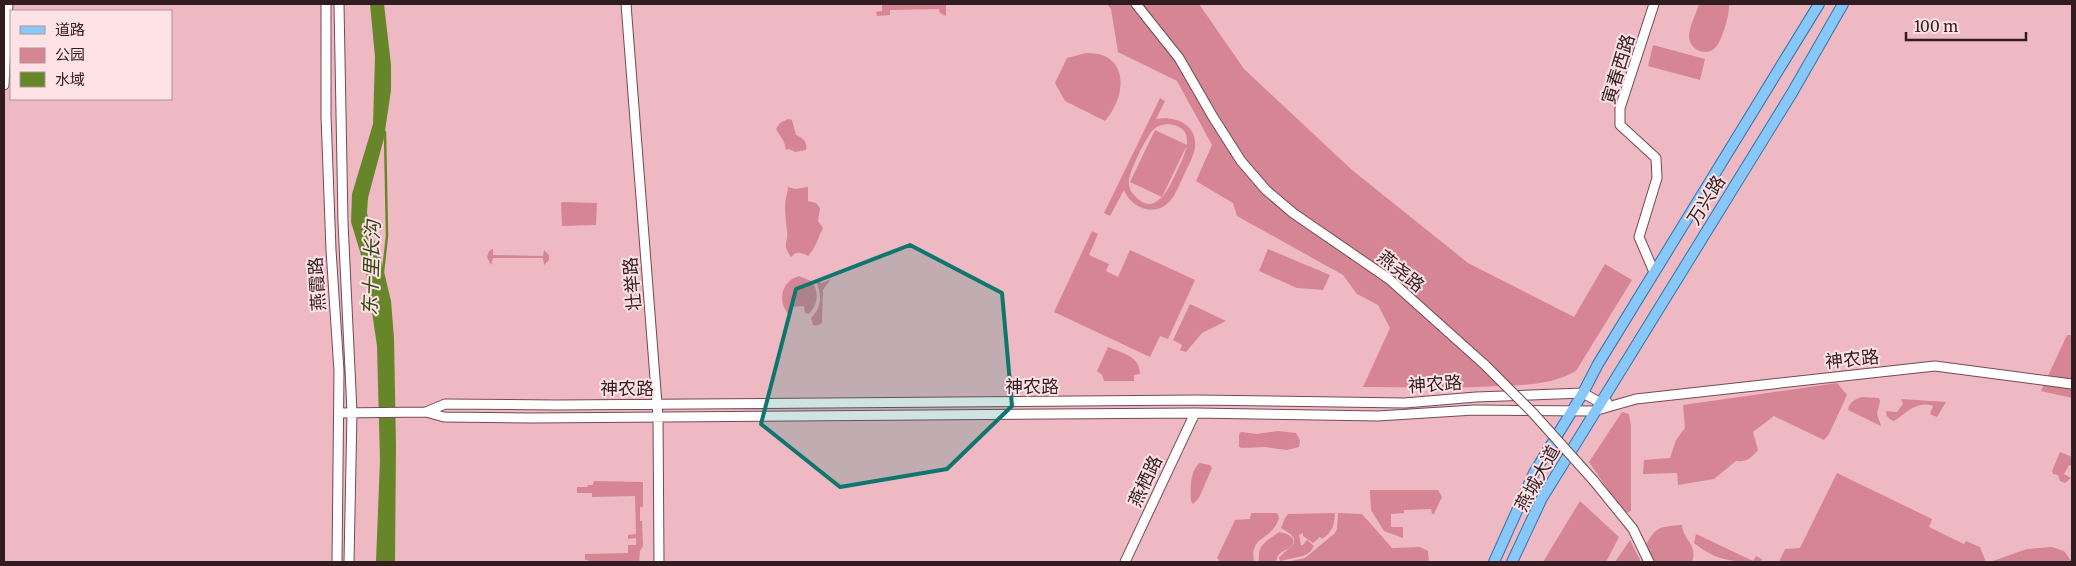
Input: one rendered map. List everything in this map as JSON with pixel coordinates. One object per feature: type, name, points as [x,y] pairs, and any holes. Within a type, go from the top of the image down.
[{"type":"main road","name":"万兴路","points":[[1572,410],[1598,364],[1819,4]]},
{"type":"main road","name":"万兴路","points":[[1597,407],[1792,93],[1842,4]]},
{"type":"main road","name":"燕城大道","points":[[1512,562],[1542,498],[1597,407]]},
{"type":"main road","name":"燕城大道","points":[[1494,562],[1534,474],[1572,410]]},
{"type":"street","points":[[4,86],[8,4]]},
{"type":"street","name":"燕霞路","points":[[326,4],[326,116],[340,413],[336,562]]},
{"type":"street","name":"燕霞路","points":[[338,4],[343,222],[352,412],[349,562]]},
{"type":"street","name":"壮举路","points":[[626,4],[658,404],[659,562]]},
{"type":"street","name":"燕尧路","points":[[1136,4],[1179,58],[1237,154],[1266,190],[1293,213],[1389,279],[1485,365],[1533,413],[1594,482],[1633,529],[1649,562]]},
{"type":"street","name":"寅春西路","points":[[1654,4],[1620,108],[1620,125],[1656,158],[1657,178],[1639,237],[1654,272]]},
{"type":"street","name":"神农路","points":[[340,413],[426,412],[444,418],[1195,412],[1378,416],[1474,410],[1572,410],[1636,399],[1935,366],[2072,384]]},
{"type":"street","points":[[1583,393],[1597,407]]},
{"type":"street","name":"神农路","points":[[426,412],[445,404],[1197,400],[1405,403],[1476,397],[1583,393]]},
{"type":"street","name":"燕栖路","points":[[1125,562],[1195,412]]},
{"type":"highlighted area","points":[[910,245],[1002,293],[1012,406],[947,469],[840,487],[761,424],[796,289]]},
{"type":"green space","points":[[882,4],[946,4],[946,16],[940,13],[939,9],[890,10],[890,15],[877,16],[876,12],[882,11]]},
{"type":"green space","points":[[1107,4],[1199,4],[1244,69],[1352,170],[1468,263],[1574,317],[1605,264],[1632,280],[1576,371],[1547,382],[1528,385],[1363,387],[1390,328],[1378,305],[1357,294],[1343,275],[1237,216],[1233,203],[1196,181],[1212,145],[1177,81],[1118,52],[1111,9]]},
{"type":"green space","points":[[1699,4],[1729,4],[1727,20],[1718,45],[1707,52],[1695,49],[1689,37],[1691,25]]},
{"type":"green space","points":[[1653,45],[1705,59],[1700,80],[1648,66]]},
{"type":"green space","points":[[1086,53],[1100,55],[1111,60],[1117,67],[1120,77],[1118,100],[1105,121],[1065,101],[1055,83],[1067,58]]},
{"type":"green space","points":[[1160,98],[1165,101],[1156,119],[1178,120],[1184,123],[1193,133],[1195,140],[1193,155],[1177,189],[1170,201],[1164,206],[1151,210],[1144,209],[1132,202],[1124,190],[1110,216],[1104,213]],"holes":[[[1167,124],[1177,126],[1186,135],[1187,142],[1184,156],[1166,192],[1161,198],[1149,204],[1143,202],[1133,194],[1129,186],[1130,174],[1150,134],[1159,126]]]},
{"type":"green space","points":[[788,119],[792,120],[796,135],[805,142],[806,150],[795,152],[789,149],[786,150],[784,142],[776,129],[780,123]]},
{"type":"green space","points":[[1155,130],[1187,145],[1162,197],[1130,182]]},
{"type":"green space","points":[[788,187],[795,189],[808,187],[808,201],[816,203],[820,208],[818,221],[823,228],[808,256],[799,253],[791,257],[786,248],[785,205]]},
{"type":"green space","points":[[561,203],[597,203],[596,225],[562,226]]},
{"type":"green space","points":[[1092,231],[1098,234],[1089,255],[1109,264],[1106,271],[1118,277],[1130,250],[1195,280],[1168,339],[1160,336],[1150,357],[1054,312]]},
{"type":"green space","points":[[493,249],[493,255],[543,256],[544,250],[549,255],[549,260],[544,265],[543,258],[493,258],[491,265],[487,257],[489,251]]},
{"type":"green space","points":[[1268,249],[1330,275],[1323,290],[1297,288],[1259,271]]},
{"type":"green space","points":[[799,276],[813,282],[817,295],[816,303],[809,314],[805,313],[804,306],[792,307],[792,314],[789,315],[783,304],[783,292],[788,282]]},
{"type":"green space","points":[[831,279],[823,290],[822,323],[816,326],[813,325],[811,318],[815,314],[820,301],[816,281],[822,283]]},
{"type":"green space","points":[[1190,304],[1226,321],[1202,333],[1186,352],[1180,350],[1182,345],[1173,340]]},
{"type":"green space","points":[[2067,335],[2072,335],[2072,398],[2041,391]]},
{"type":"green space","points":[[1108,347],[1134,359],[1140,374],[1134,375],[1134,381],[1104,381],[1102,375],[1097,371]]},
{"type":"green space","points":[[1837,383],[1847,395],[1829,434],[1824,440],[1774,416],[1753,432],[1758,450],[1746,460],[1736,461],[1714,479],[1678,485],[1677,473],[1643,474],[1644,460],[1670,458],[1676,440],[1685,428],[1683,405]]},
{"type":"green space","points":[[1862,397],[1879,398],[1877,414],[1881,426],[1848,410],[1853,401]]},
{"type":"green space","points":[[1901,399],[1946,402],[1937,417],[1930,414],[1933,406],[1922,405],[1912,408],[1894,421],[1888,418],[1886,411],[1897,412],[1903,404]]},
{"type":"green space","points":[[1622,412],[1629,414],[1631,426],[1631,511],[1626,513],[1589,462]]},
{"type":"green space","points":[[1278,431],[1296,433],[1300,440],[1299,447],[1287,450],[1265,447],[1239,447],[1239,435],[1241,432],[1257,434]]},
{"type":"green space","points":[[2060,452],[2072,457],[2072,466],[2069,465],[2064,474],[2071,478],[2065,483],[2060,481],[2058,475],[2053,474],[2052,471]]},
{"type":"green space","points":[[1200,463],[1210,465],[1212,468],[1199,498],[1193,504],[1191,501],[1191,481],[1194,470]]},
{"type":"green space","points":[[1837,473],[1932,519],[1929,527],[1964,544],[1966,541],[1980,547],[1986,562],[1779,562],[1785,549],[1800,548]]},
{"type":"green space","points":[[594,481],[643,482],[643,507],[640,507],[640,521],[642,521],[643,546],[640,551],[639,562],[588,562],[588,560],[585,560],[585,554],[628,553],[628,545],[636,545],[636,538],[628,539],[628,535],[636,534],[635,496],[592,497],[592,493],[577,493],[577,487],[593,485]]},
{"type":"green space","points":[[1370,490],[1438,490],[1442,497],[1434,514],[1432,514],[1431,509],[1404,510],[1404,513],[1391,514],[1391,527],[1403,527],[1403,538],[1384,531],[1371,510]]},
{"type":"green space","points":[[1580,501],[1619,537],[1606,562],[1543,562]]},
{"type":"green space","points":[[1251,513],[1277,513],[1279,518],[1276,525],[1255,547],[1253,553],[1254,562],[1219,562],[1217,558],[1235,520],[1250,519]]},
{"type":"green space","points":[[1335,513],[1329,534],[1322,539],[1320,537],[1313,543],[1303,536],[1303,533],[1299,535],[1301,545],[1307,540],[1314,546],[1310,552],[1303,556],[1280,561],[1279,558],[1294,543],[1293,537],[1281,528],[1288,514]]},
{"type":"green space","points":[[1338,513],[1362,514],[1392,548],[1420,547],[1428,551],[1429,562],[1287,562],[1305,558],[1335,533]]},
{"type":"green space","points":[[1682,525],[1683,531],[1692,547],[1692,562],[1647,562],[1642,551],[1653,533],[1661,528]]},
{"type":"green space","points":[[1279,532],[1291,536],[1293,544],[1279,554],[1276,562],[1259,562],[1259,551],[1263,544]]},
{"type":"green space","points":[[1696,534],[1753,561],[1756,556],[1762,559],[1761,562],[1733,561],[1710,554],[1694,543]]},
{"type":"green space","points":[[1630,540],[1641,562],[1615,562]]},
{"type":"green space","points":[[2052,547],[2064,551],[2072,562],[1990,562],[2027,549]]},
{"type":"water","points":[[370,4],[384,4],[391,65],[391,90],[384,138],[368,198],[367,213],[391,301],[394,338],[396,446],[395,562],[376,562],[380,460],[377,346],[366,271],[351,222],[352,194],[373,124],[375,57]]},
{"type":"waterway","name":"东十里长沟","points":[[383,272],[387,236],[385,132]]}]
